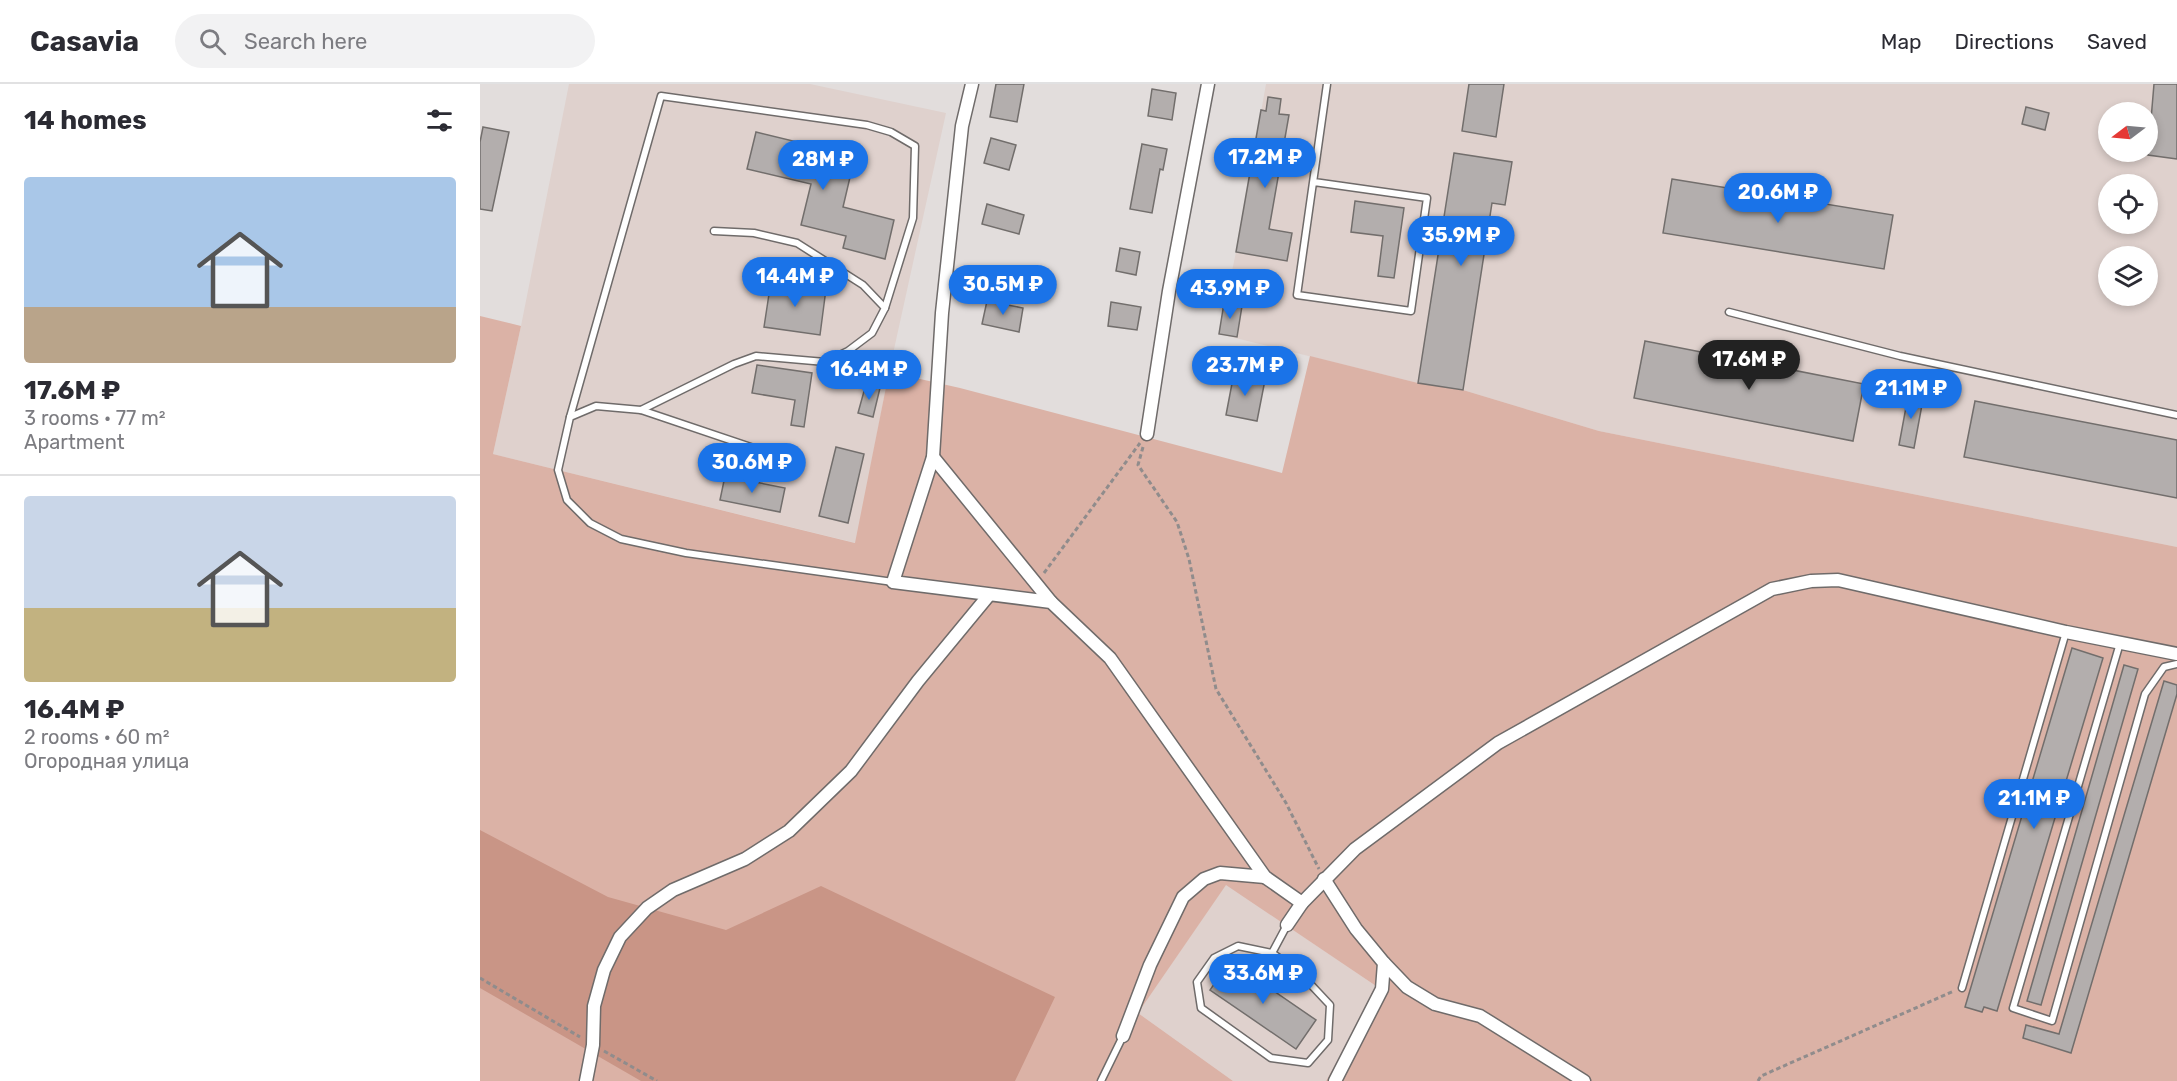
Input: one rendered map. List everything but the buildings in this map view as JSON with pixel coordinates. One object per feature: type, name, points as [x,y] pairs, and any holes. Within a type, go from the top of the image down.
[{"type":"street","points":[[972,84],[962,126],[942,313],[933,457],[892,582],[1051,602]]},
{"type":"street","points":[[1147,434],[1169,291],[1208,84]]},
{"type":"street","points":[[933,457],[1051,602],[1110,658],[1264,877],[1302,903]]},
{"type":"street","points":[[1287,925],[1302,903],[1355,849],[1498,743],[1772,589],[1810,581],[1838,580],[2066,632],[2177,654]]},
{"type":"street","points":[[586,1081],[593,1045],[594,1006],[604,970],[620,937],[647,908],[673,890],[745,859],[789,831],[851,771],[918,681],[989,596]]},
{"type":"street","points":[[1123,1036],[1150,965],[1183,897],[1204,879],[1220,873],[1264,877]]},
{"type":"street","points":[[1324,879],[1356,929],[1407,987],[1435,1004],[1480,1016],[1584,1081]]},
{"type":"street","points":[[1335,1081],[1382,989],[1384,963]]},
{"type":"lane","points":[[1314,182],[1427,198],[1411,311],[1297,295],[1327,84]]},
{"type":"lane","points":[[641,410],[734,364],[756,356],[825,362],[848,351],[872,333],[885,308],[913,218],[915,146],[891,132],[867,125],[661,96],[570,417],[558,470],[567,500],[590,523],[621,538],[686,553],[892,582]]},
{"type":"lane","points":[[714,231],[754,233],[797,243],[863,285],[885,308]]},
{"type":"lane","points":[[1729,312],[1900,356],[2177,415]]},
{"type":"lane","points":[[570,417],[596,406],[641,410],[798,463]]},
{"type":"lane","points":[[1962,988],[2066,632]]},
{"type":"lane","points":[[2120,643],[2013,1008],[2052,1021],[2145,694],[2164,668],[2177,664]]},
{"type":"lane","points":[[1272,953],[1287,925]]},
{"type":"lane","points":[[1238,946],[1272,953],[1300,973],[1330,1005],[1328,1040],[1308,1063],[1271,1058],[1201,1008],[1197,982],[1214,958],[1238,946]]},
{"type":"lane","points":[[1101,1081],[1123,1036]]},
{"type":"path","points":[[1036,584],[1147,434]]},
{"type":"path","points":[[1147,434],[1138,465],[1177,522],[1189,559],[1216,689],[1286,803],[1324,879]]},
{"type":"path","points":[[480,978],[657,1081]]},
{"type":"path","points":[[1758,1081],[1761,1076],[1962,988]]},
{"type":"shaded area","points":[[569,84],[810,84],[946,113],[889,372],[856,543],[493,454]]},
{"type":"shaded area","points":[[1266,84],[2177,84],[2177,547],[1599,431],[1463,390],[1418,383],[1219,334]]},
{"type":"shaded area","points":[[480,316],[521,326],[493,454],[855,543],[889,372],[960,388],[1282,473],[1310,356],[1418,383],[1463,390],[1599,431],[2177,547],[2177,1081],[1326,1081],[1379,988],[1226,885],[1138,1013],[1233,1081],[480,1081]]},
{"type":"shaded area","points":[[480,830],[608,897],[726,930],[821,886],[1055,997],[1015,1081],[641,1081],[480,988]]},
{"type":"shaded area","points":[[1226,884],[1379,988],[1326,1081],[1233,1081],[1138,1013]]}]
